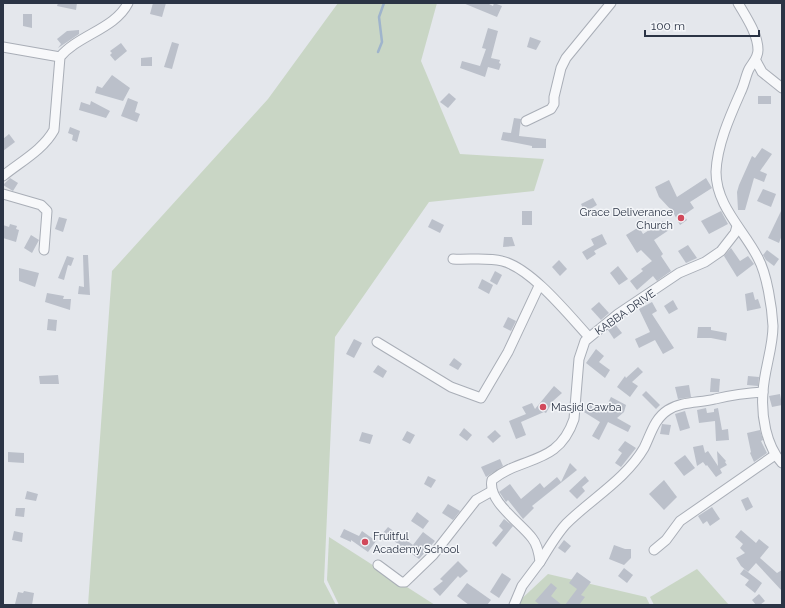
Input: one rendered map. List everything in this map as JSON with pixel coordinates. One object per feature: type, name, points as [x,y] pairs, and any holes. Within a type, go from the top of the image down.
[{"type":"street","points":[[3,176],[38,149],[50,138],[54,130],[60,57],[72,45],[117,16],[128,3]]},
{"type":"street","points":[[526,121],[551,109],[554,104],[554,97],[561,68],[566,58],[611,3]]},
{"type":"street","points":[[738,3],[756,39],[758,51],[756,61],[749,69],[730,118],[717,160],[716,173],[720,196],[737,226],[760,260],[768,290],[773,326],[770,355],[763,392],[765,418],[768,438],[775,455],[782,463]]},
{"type":"street","points":[[3,47],[60,57]]},
{"type":"street","points":[[756,61],[762,72],[782,88]]},
{"type":"street","points":[[3,194],[41,205],[48,211],[44,250]]},
{"type":"street","name":"KABBA DRIVE","points":[[492,491],[492,480],[516,467],[548,454],[557,447],[571,429],[574,419],[581,349],[589,337],[618,314],[679,273],[705,262],[721,251],[735,233],[737,226]]},
{"type":"street","points":[[453,259],[501,260],[520,269],[553,298],[589,337]]},
{"type":"street","points":[[377,342],[451,387],[481,398],[508,352],[539,286]]},
{"type":"street","points":[[514,605],[522,586],[567,524],[602,491],[622,476],[644,447],[656,421],[669,409],[678,405],[715,399],[726,395],[763,392]]},
{"type":"street","points":[[654,550],[666,540],[680,521],[775,455]]},
{"type":"street","points":[[378,565],[401,582],[405,582],[433,555],[476,500],[492,491],[507,514],[532,538],[536,546],[540,562]]},
{"type":"green space","points":[[338,3],[437,3],[421,61],[460,154],[544,159],[534,191],[429,202],[335,337],[324,582],[336,605],[88,605],[112,271],[268,99]]},
{"type":"green space","points":[[329,537],[435,605],[339,605],[327,580]]},
{"type":"green space","points":[[697,569],[729,605],[654,605],[650,597]]},
{"type":"green space","points":[[548,574],[646,597],[650,605],[515,605]]},
{"type":"building","points":[[58,3],[77,3],[76,10],[57,6]]},
{"type":"building","points":[[153,3],[166,3],[162,17],[150,14]]},
{"type":"building","points":[[463,3],[487,3],[493,6],[494,3],[502,6],[497,17]]},
{"type":"building","points":[[23,14],[32,14],[32,28],[23,26]]},
{"type":"building","points":[[488,28],[498,31],[491,58],[500,60],[499,63],[501,64],[499,70],[488,67],[485,77],[460,68],[462,61],[480,66],[486,49],[482,48]]},
{"type":"building","points":[[79,30],[79,34],[58,48],[61,44],[57,39],[67,31]]},
{"type":"building","points":[[530,37],[541,41],[536,50],[527,47]]},
{"type":"building","points":[[172,42],[179,44],[172,69],[164,67]]},
{"type":"building","points":[[121,43],[127,51],[115,61],[110,55],[112,53],[110,51]]},
{"type":"building","points":[[152,57],[152,66],[141,66],[141,58]]},
{"type":"building","points":[[112,75],[130,88],[123,101],[95,93],[97,86],[102,88]]},
{"type":"building","points":[[449,93],[456,99],[448,108],[440,102]]},
{"type":"building","points":[[758,96],[771,96],[771,104],[758,104]]},
{"type":"building","points":[[128,98],[138,102],[135,112],[140,114],[137,122],[121,116]]},
{"type":"building","points":[[91,101],[110,111],[106,118],[79,110],[81,102],[90,105]]},
{"type":"building","points":[[514,118],[521,119],[519,136],[546,139],[546,148],[532,148],[532,146],[501,140],[503,132],[511,133]]},
{"type":"building","points":[[70,127],[80,131],[77,142],[72,140],[73,135],[68,133]]},
{"type":"building","points":[[9,134],[15,142],[3,151],[3,139]]},
{"type":"building","points":[[762,148],[772,154],[760,171],[767,174],[764,182],[754,178],[745,210],[738,210],[737,192],[739,185],[752,156],[755,158]]},
{"type":"building","points":[[10,178],[18,183],[13,191],[3,185]]},
{"type":"building","points":[[706,178],[712,188],[690,202],[694,208],[684,215],[687,220],[680,225],[673,212],[659,197],[655,187],[669,180],[677,197]]},
{"type":"building","points":[[763,189],[776,194],[771,207],[757,201]]},
{"type":"building","points":[[593,198],[597,205],[585,212],[581,204]]},
{"type":"building","points":[[782,209],[782,235],[779,243],[768,238]]},
{"type":"building","points":[[522,211],[532,211],[532,225],[522,225]]},
{"type":"building","points":[[721,211],[728,224],[709,234],[701,221]]},
{"type":"building","points":[[59,217],[67,219],[63,232],[55,229]]},
{"type":"building","points":[[432,219],[444,225],[440,233],[428,227]]},
{"type":"building","points":[[663,221],[669,230],[654,240],[663,254],[661,256],[671,271],[657,281],[653,276],[637,290],[630,281],[643,271],[641,269],[652,261],[641,250],[637,253],[626,235],[639,227],[643,234]]},
{"type":"building","points":[[10,224],[17,226],[16,229],[19,230],[16,242],[3,238],[3,225],[9,227]]},
{"type":"building","points":[[602,234],[607,244],[594,251],[596,254],[587,260],[582,252],[594,245],[591,239]]},
{"type":"building","points":[[31,235],[39,240],[32,253],[24,248]]},
{"type":"building","points":[[504,237],[512,237],[515,246],[503,247]]},
{"type":"building","points":[[688,245],[697,258],[686,263],[678,251]]},
{"type":"building","points":[[731,248],[740,261],[748,256],[754,264],[737,277],[724,256]]},
{"type":"building","points":[[767,250],[779,259],[774,266],[766,260],[763,255]]},
{"type":"building","points":[[83,255],[88,255],[90,295],[78,294],[79,286],[84,287]]},
{"type":"building","points":[[67,256],[74,258],[71,266],[68,265],[64,280],[58,278]]},
{"type":"building","points":[[559,260],[567,269],[560,276],[552,267]]},
{"type":"building","points":[[618,266],[628,279],[619,285],[610,273]]},
{"type":"building","points":[[19,268],[39,273],[35,287],[19,281]]},
{"type":"building","points":[[495,271],[502,275],[497,285],[490,281]]},
{"type":"building","points":[[482,279],[493,285],[489,294],[478,288]]},
{"type":"building","points":[[753,292],[755,300],[758,299],[761,308],[747,311],[745,294]]},
{"type":"building","points":[[47,293],[64,296],[63,299],[71,299],[70,310],[45,302]]},
{"type":"building","points":[[673,300],[678,309],[669,314],[664,306]]},
{"type":"building","points":[[599,302],[609,313],[601,320],[591,309]]},
{"type":"building","points":[[652,302],[657,311],[652,314],[674,348],[663,354],[655,340],[639,348],[635,339],[650,332],[639,309]]},
{"type":"building","points":[[508,317],[516,321],[511,331],[503,327]]},
{"type":"building","points":[[48,319],[57,320],[56,331],[47,330]]},
{"type":"building","points":[[615,324],[622,333],[614,339],[608,330]]},
{"type":"building","points":[[698,327],[711,327],[711,330],[727,333],[726,341],[711,338],[697,338]]},
{"type":"building","points":[[354,339],[362,343],[354,358],[346,354]]},
{"type":"building","points":[[596,349],[604,356],[599,362],[610,370],[605,378],[586,363]]},
{"type":"building","points":[[454,358],[462,364],[458,370],[449,365]]},
{"type":"building","points":[[378,365],[387,371],[383,378],[373,372]]},
{"type":"building","points":[[638,367],[643,372],[632,382],[638,386],[630,397],[617,387],[625,376],[626,378]]},
{"type":"building","points":[[58,375],[59,384],[40,384],[39,376]]},
{"type":"building","points":[[748,376],[759,377],[758,386],[747,385]]},
{"type":"building","points":[[711,378],[720,379],[719,392],[710,392]]},
{"type":"building","points":[[689,385],[691,397],[678,399],[675,387]]},
{"type":"building","points":[[554,386],[562,393],[553,401],[546,413],[544,412],[521,422],[526,435],[516,439],[509,421],[526,414],[522,407],[532,403],[535,409]]},
{"type":"building","points":[[646,391],[660,405],[656,409],[642,395]]},
{"type":"building","points":[[780,394],[782,405],[772,407],[769,396]]},
{"type":"building","points":[[611,397],[626,405],[624,412],[617,418],[631,426],[628,432],[608,422],[599,440],[592,436],[600,422],[584,412],[590,402],[604,411]]},
{"type":"building","points":[[706,408],[707,413],[714,412],[714,409],[718,408],[722,430],[728,429],[729,440],[716,441],[715,421],[699,423],[697,410]]},
{"type":"building","points":[[685,411],[690,428],[680,431],[675,414]]},
{"type":"building","points":[[662,424],[671,425],[669,435],[660,434]]},
{"type":"building","points":[[464,428],[472,435],[467,441],[459,435]]},
{"type":"building","points":[[495,430],[501,436],[493,443],[487,437]]},
{"type":"building","points":[[760,430],[763,440],[761,441],[767,453],[754,462],[750,453],[747,433]]},
{"type":"building","points":[[407,431],[415,435],[410,444],[402,440]]},
{"type":"building","points":[[362,432],[373,435],[370,444],[359,441]]},
{"type":"building","points":[[625,441],[636,448],[621,467],[615,463],[622,453],[618,450]]},
{"type":"building","points":[[703,445],[705,453],[708,451],[718,466],[717,451],[726,461],[725,462],[727,465],[720,469],[722,473],[716,477],[703,462],[697,466],[693,447]]},
{"type":"building","points":[[8,452],[24,453],[24,463],[8,462]]},
{"type":"building","points":[[685,455],[695,468],[684,476],[674,463]]},
{"type":"building","points":[[500,459],[503,466],[486,477],[481,467]]},
{"type":"building","points":[[570,463],[577,470],[532,506],[534,508],[523,519],[508,500],[506,502],[499,492],[510,484],[521,499],[540,483],[544,488],[557,477],[561,482]]},
{"type":"building","points":[[428,476],[436,480],[431,488],[424,484]]},
{"type":"building","points":[[585,476],[589,481],[582,487],[585,491],[577,499],[569,491]]},
{"type":"building","points":[[664,480],[677,497],[664,510],[649,494]]},
{"type":"building","points":[[27,491],[38,494],[36,501],[25,499]]},
{"type":"building","points":[[748,497],[753,507],[746,511],[741,500]]},
{"type":"building","points":[[448,504],[460,511],[453,520],[442,513]]},
{"type":"building","points":[[712,507],[720,519],[710,526],[707,521],[703,524],[698,516]]},
{"type":"building","points":[[16,508],[25,508],[24,517],[15,516]]},
{"type":"building","points":[[417,512],[429,521],[423,529],[411,521]]},
{"type":"building","points":[[504,519],[513,526],[496,547],[492,543],[503,530],[499,526]]},
{"type":"building","points":[[388,527],[413,545],[423,532],[435,541],[419,559],[383,533]]},
{"type":"building","name":"Fruitful Academy School","points":[[344,529],[359,536],[362,531],[376,541],[368,552],[351,540],[351,542],[340,537]]},
{"type":"building","points":[[741,530],[756,543],[759,539],[769,547],[760,558],[777,573],[782,570],[782,591],[756,563],[748,572],[741,566],[736,558],[745,553],[740,548],[743,544],[735,537]]},
{"type":"building","points":[[14,531],[23,533],[22,542],[12,540]]},
{"type":"building","points":[[564,540],[571,546],[565,553],[558,548]]},
{"type":"building","points":[[614,545],[625,549],[631,549],[631,558],[624,565],[609,559]]},
{"type":"building","points":[[458,561],[468,571],[460,578],[458,576],[440,596],[433,589],[443,581],[440,579]]},
{"type":"building","points":[[624,568],[633,575],[627,583],[618,576]]},
{"type":"building","points":[[744,569],[762,583],[755,593],[745,585],[749,580],[740,574]]},
{"type":"building","points":[[577,572],[591,582],[581,595],[585,597],[579,605],[565,605],[577,589],[569,583]]},
{"type":"building","points":[[502,573],[511,579],[499,598],[490,592]]},
{"type":"building","points":[[467,583],[491,600],[487,605],[469,605],[457,596]]},
{"type":"building","points":[[551,583],[557,588],[551,596],[562,605],[540,605],[535,601]]},
{"type":"building","points":[[24,591],[34,593],[32,605],[15,604],[18,592],[23,593]]},
{"type":"building","points":[[759,594],[765,601],[760,605],[756,605],[752,600]]},
{"type":"waterway","points":[[378,52],[382,42],[379,17],[384,3]]},
{"type":"place","name":"Grace Deliverance Church","points":[[681,218]]},
{"type":"place","name":"Masjid Cawba","points":[[543,407]]},
{"type":"place","name":"Fruitful Academy School","points":[[365,542]]}]
